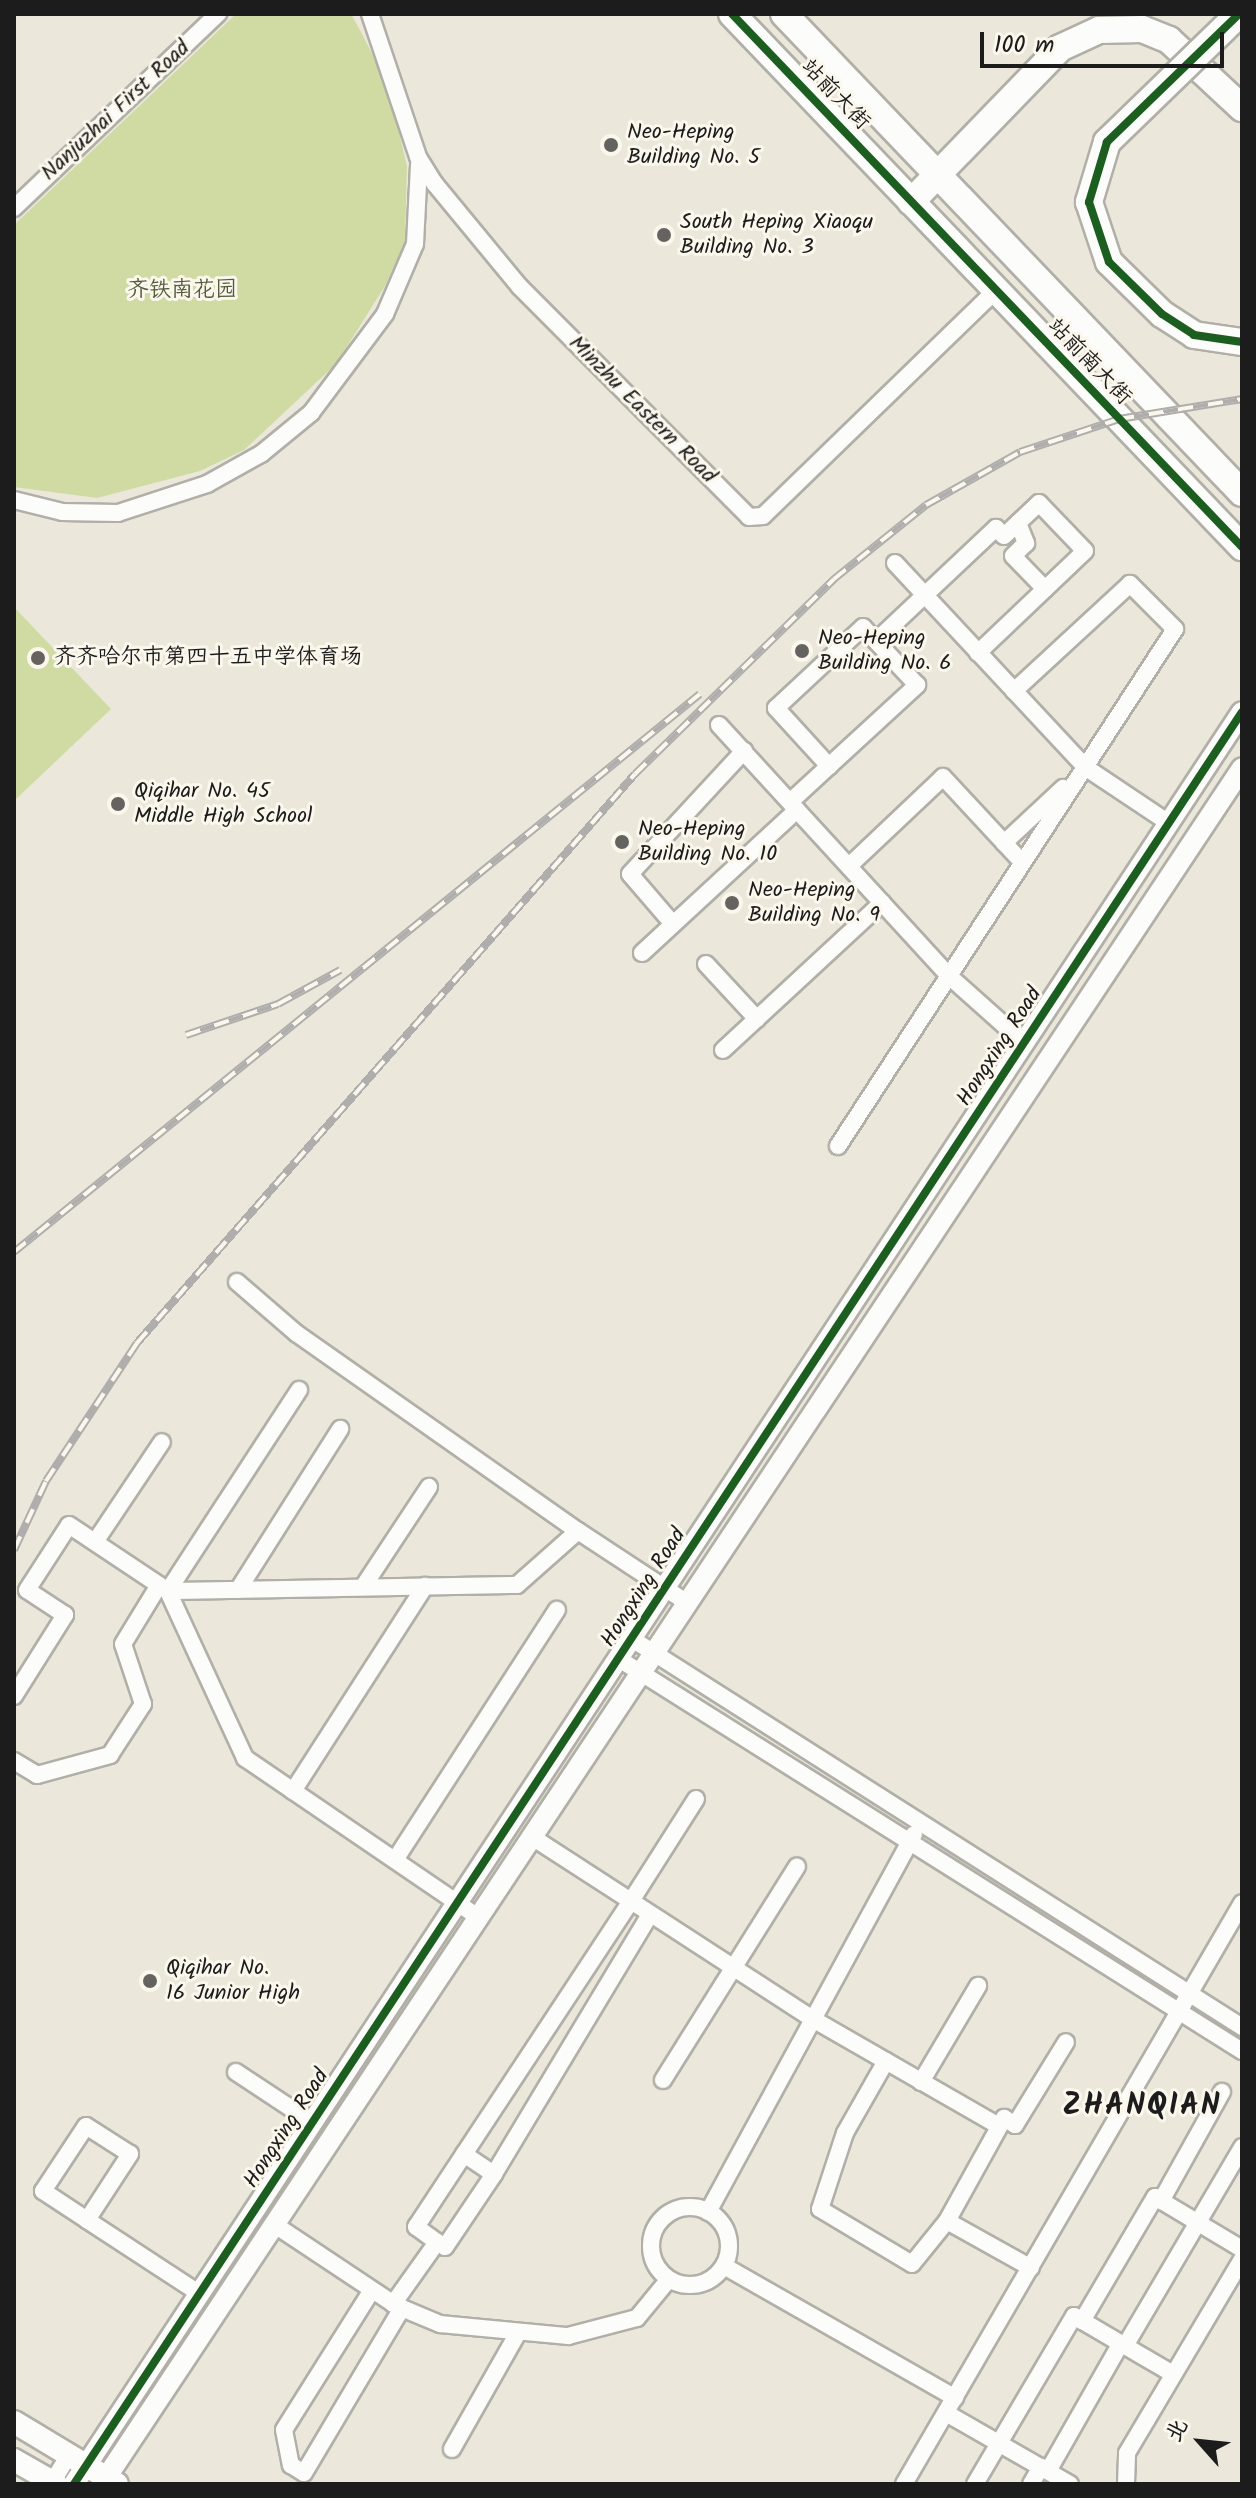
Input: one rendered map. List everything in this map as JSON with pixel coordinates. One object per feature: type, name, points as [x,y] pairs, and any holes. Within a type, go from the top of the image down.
[{"type":"main road","name":"站前大街","points":[[732,14],[911,202]]},
{"type":"main road","name":"站前大街","points":[[784,14],[937,175]]},
{"type":"main road","points":[[1239,14],[1107,142],[1089,202],[1109,262],[1162,314],[1194,335],[1242,342]]},
{"type":"main road","points":[[911,202],[1060,48],[1099,30],[1128,27],[1169,40],[1242,108]]},
{"type":"main road","name":"站前南大街","points":[[937,175],[1242,493]]},
{"type":"main road","name":"站前南大街","points":[[911,202],[1242,547]]},
{"type":"main road","points":[[14,2422],[65,2476]]},
{"type":"main road","points":[[14,2460],[65,2476],[108,2482]]},
{"type":"street","name":"Nanjuzhai First Road","points":[[14,208],[218,14]]},
{"type":"street","name":"Minzhu Eastern Road","points":[[370,14],[418,157],[519,286],[749,517],[763,516],[996,290]]},
{"type":"street","points":[[14,500],[62,512],[118,513],[161,503],[261,454],[311,413],[385,314],[415,244],[423,192],[418,157]]},
{"type":"street","points":[[876,641],[996,528],[1004,536],[1039,503],[1085,551],[978,653]]},
{"type":"street","points":[[1018,523],[1026,543],[1013,556],[1045,589]]},
{"type":"street","points":[[895,563],[1085,767],[1169,823]]},
{"type":"street","points":[[838,1146],[1175,629],[1130,584],[1014,691]]},
{"type":"street","points":[[642,953],[794,806],[829,766],[917,685],[863,627],[776,708],[829,766]]},
{"type":"street","name":"Hongxing Road","points":[[65,2476],[200,2294],[1242,712]]},
{"type":"street","points":[[719,725],[948,975],[1024,1043]]},
{"type":"street","points":[[673,924],[630,874],[744,751]]},
{"type":"street","points":[[1004,843],[1085,767]]},
{"type":"street","name":"Hongxing Road","points":[[108,2482],[686,1602],[1242,768]]},
{"type":"street","points":[[849,866],[943,777],[1022,862]]},
{"type":"street","points":[[723,1050],[882,903]]},
{"type":"street","points":[[706,964],[757,1019]]},
{"type":"street","points":[[237,1282],[296,1333],[578,1531],[686,1602]]},
{"type":"street","points":[[14,1761],[37,1775],[110,1755],[143,1704],[123,1644],[299,1390]]},
{"type":"street","points":[[238,1590],[340,1429]]},
{"type":"street","points":[[95,1542],[162,1442]]},
{"type":"street","points":[[363,1587],[429,1487]]},
{"type":"street","points":[[14,1696],[65,1615],[27,1590],[69,1525],[163,1588],[245,1758],[478,1917]]},
{"type":"street","points":[[163,1588],[238,1590],[517,1585],[578,1531]]},
{"type":"street","points":[[293,1791],[425,1586]]},
{"type":"street","points":[[395,1860],[557,1610]]},
{"type":"street","points":[[632,1639],[1242,2027]]},
{"type":"street","points":[[619,1659],[1242,2051]]},
{"type":"street","points":[[650,1914],[494,2174],[445,2247],[437,2242],[416,2227],[696,1799]]},
{"type":"street","points":[[708,2212],[811,2018],[921,1822]]},
{"type":"street","points":[[532,1837],[811,2018],[999,2126]]},
{"type":"street","points":[[663,2080],[797,1866]]},
{"type":"street","points":[[904,2484],[1242,1903]]},
{"type":"street","points":[[921,2082],[978,1986]]},
{"type":"street","points":[[564,2002],[580,2028]]},
{"type":"street","points":[[886,2061],[845,2133],[820,2209],[912,2264],[947,2221],[1004,2118],[1015,2125],[1066,2042]]},
{"type":"street","points":[[236,2072],[313,2123]]},
{"type":"street","points":[[1161,2201],[1222,2092]]},
{"type":"street","points":[[87,2220],[130,2154],[86,2126],[43,2191],[87,2220],[200,2294]]},
{"type":"street","points":[[1031,2484],[1044,2469],[1123,2345],[1242,2147]]},
{"type":"street","points":[[464,2154],[494,2174]]},
{"type":"street","points":[[1082,2321],[1155,2197],[1242,2249]]},
{"type":"street","points":[[678,2209],[708,2212],[728,2234],[724,2266],[699,2285],[669,2279],[651,2249],[658,2223],[678,2209]]},
{"type":"street","points":[[947,2221],[1031,2268]]},
{"type":"street","points":[[275,2225],[397,2306],[440,2324],[568,2336],[637,2318],[669,2279]]},
{"type":"street","points":[[372,2290],[284,2430],[291,2465],[304,2473],[397,2306],[437,2242]]},
{"type":"street","points":[[1126,2484],[1127,2453],[1242,2259]]},
{"type":"street","points":[[724,2266],[950,2406],[999,2443],[1070,2484]]},
{"type":"street","points":[[975,2484],[1074,2316],[1173,2374]]},
{"type":"street","points":[[452,2449],[518,2333]]},
{"type":"green space","name":"齐铁南花园","points":[[236,14],[351,14],[361,32],[387,83],[407,166],[405,242],[385,286],[336,364],[244,450],[200,471],[97,498],[14,487],[14,225]]},
{"type":"green space","name":"齐齐哈尔市第四十五中学体育场","points":[[14,607],[111,709],[14,801]]},
{"type":"railway","points":[[14,1550],[46,1481],[137,1343],[635,774],[834,579],[926,505],[1020,452],[1119,419],[1242,399]]},
{"type":"railway","points":[[14,1252],[700,694]]},
{"type":"railway","points":[[186,1035],[278,1004],[340,970]]},
{"type":"cycle path","points":[[732,14],[1242,547]]},
{"type":"cycle path","points":[[1239,14],[1107,142],[1089,202],[1109,262],[1162,314],[1194,335],[1242,342]]},
{"type":"cycle path","points":[[74,2484],[1242,712]]},
{"type":"place","name":"Neo-Heping Building No. 5","points":[[611,145]]},
{"type":"place","name":"South Heping Xiaoqu Building No. 3","points":[[664,235]]},
{"type":"place","name":"Neo-Heping Building No. 6","points":[[802,651]]},
{"type":"place","name":"齐齐哈尔市第四十五中学体育场","points":[[38,658]]},
{"type":"place","name":"Qiqihar No. 45 Middle High School","points":[[118,804]]},
{"type":"place","name":"Neo-Heping Building No. 10","points":[[622,842]]},
{"type":"place","name":"Neo-Heping Building No. 9","points":[[732,903]]},
{"type":"place","name":"Qiqihar No. 16 Junior High","points":[[150,1981]]},
{"type":"district","name":"ZHANQIAN","points":[[1142,2106]]}]
